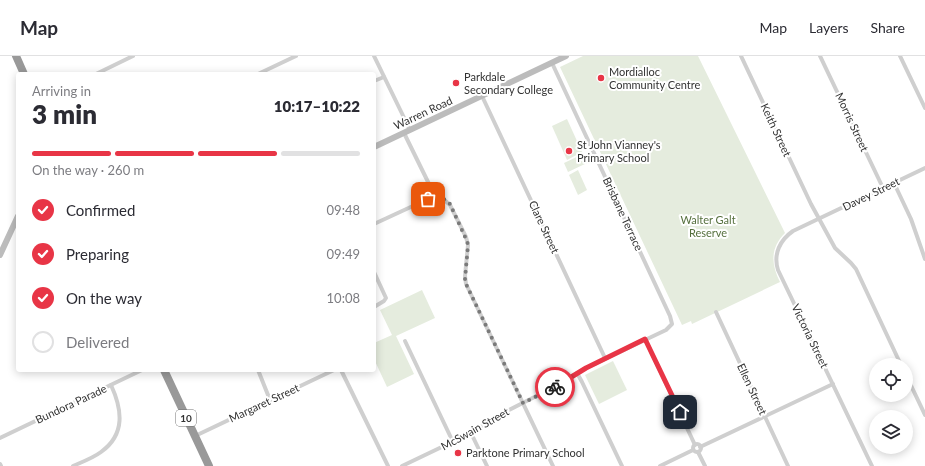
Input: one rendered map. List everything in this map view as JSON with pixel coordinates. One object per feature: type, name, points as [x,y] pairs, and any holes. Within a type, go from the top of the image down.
[{"type":"highway","points":[[16,56],[23,72]]},
{"type":"highway","name":"10","points":[[165,372],[209,466]]},
{"type":"street","points":[[100,72],[133,56]]},
{"type":"street","points":[[262,72],[296,56]]},
{"type":"street","points":[[374,56],[400,112],[429,185],[450,204],[466,237],[468,245],[465,276],[466,284],[553,466]]},
{"type":"street","name":"Warren Road","points":[[376,146],[566,56]]},
{"type":"street","name":"Keith Street","points":[[741,56],[811,204],[837,251],[856,269],[898,358]]},
{"type":"street","name":"Morris Street","points":[[820,56],[883,188]]},
{"type":"street","points":[[900,56],[925,108]]},
{"type":"street","name":"Brisbane Terrace","points":[[552,63],[672,322]]},
{"type":"street","points":[[376,80],[384,77]]},
{"type":"street","name":"Clare Street","points":[[482,96],[605,358]]},
{"type":"street","name":"Davey Street","points":[[819,219],[925,168]]},
{"type":"street","points":[[894,183],[911,219],[925,258]]},
{"type":"street","points":[[376,223],[428,199],[435,192]]},
{"type":"street","name":"Victoria Street","points":[[819,219],[793,231],[784,239],[778,250],[776,264],[872,466]]},
{"type":"street","points":[[0,255],[16,220]]},
{"type":"street","points":[[376,276],[385,294],[385,300],[376,306]]},
{"type":"street","name":"Ellen Street","points":[[716,312],[788,466]]},
{"type":"street","name":"McSwain Street","points":[[402,466],[471,433],[500,414],[556,386],[605,358],[668,328],[672,322]]},
{"type":"street","points":[[645,339],[695,445],[699,445],[700,447]]},
{"type":"street","points":[[405,341],[453,442]]},
{"type":"street","name":"Bundora Parade","points":[[0,438],[138,372]]},
{"type":"street","points":[[259,372],[270,400]]},
{"type":"street","name":"Margaret Street","points":[[195,436],[330,372]]},
{"type":"street","points":[[342,372],[388,466]]},
{"type":"street","points":[[577,373],[622,466]]},
{"type":"street","points":[[698,452],[700,447],[833,384]]},
{"type":"street","points":[[73,466],[100,453],[115,436],[119,425],[120,408],[111,385]]},
{"type":"street","points":[[913,388],[924,409],[925,415]]},
{"type":"street","points":[[471,433],[487,466]]},
{"type":"street","points":[[660,466],[693,450],[695,445]]},
{"type":"street","points":[[693,450],[698,452],[705,466]]},
{"type":"green space","name":"Walter Galt Reserve","points":[[583,56],[698,56],[785,233],[774,250],[775,269],[780,282],[692,324],[691,321],[682,325],[560,67]]},
{"type":"green space","points":[[567,119],[582,152],[567,160],[552,126]]},
{"type":"green space","points":[[583,154],[587,163],[568,172],[564,163]]},
{"type":"green space","points":[[578,170],[587,190],[578,195],[569,175]]},
{"type":"green space","points":[[422,290],[435,318],[396,336],[414,374],[387,387],[376,363],[376,342],[392,335],[380,310]]},
{"type":"green space","points":[[613,361],[627,390],[599,404],[585,375]]},
{"type":"way so far","points":[[428,199],[435,192],[447,201],[452,207],[466,237],[468,245],[465,276],[466,284],[523,403],[555,387]]},
{"type":"place","name":"Mordialloc Community Centre","points":[[601,78]]},
{"type":"place","name":"Parkdale Secondary College","points":[[456,83]]},
{"type":"place","name":"St John Vianney's Primary School","points":[[569,151]]},
{"type":"place","name":"Parktone Primary School","points":[[458,453]]},
{"type":"route","points":[[555,387],[586,368],[645,339],[680,412]]}]
